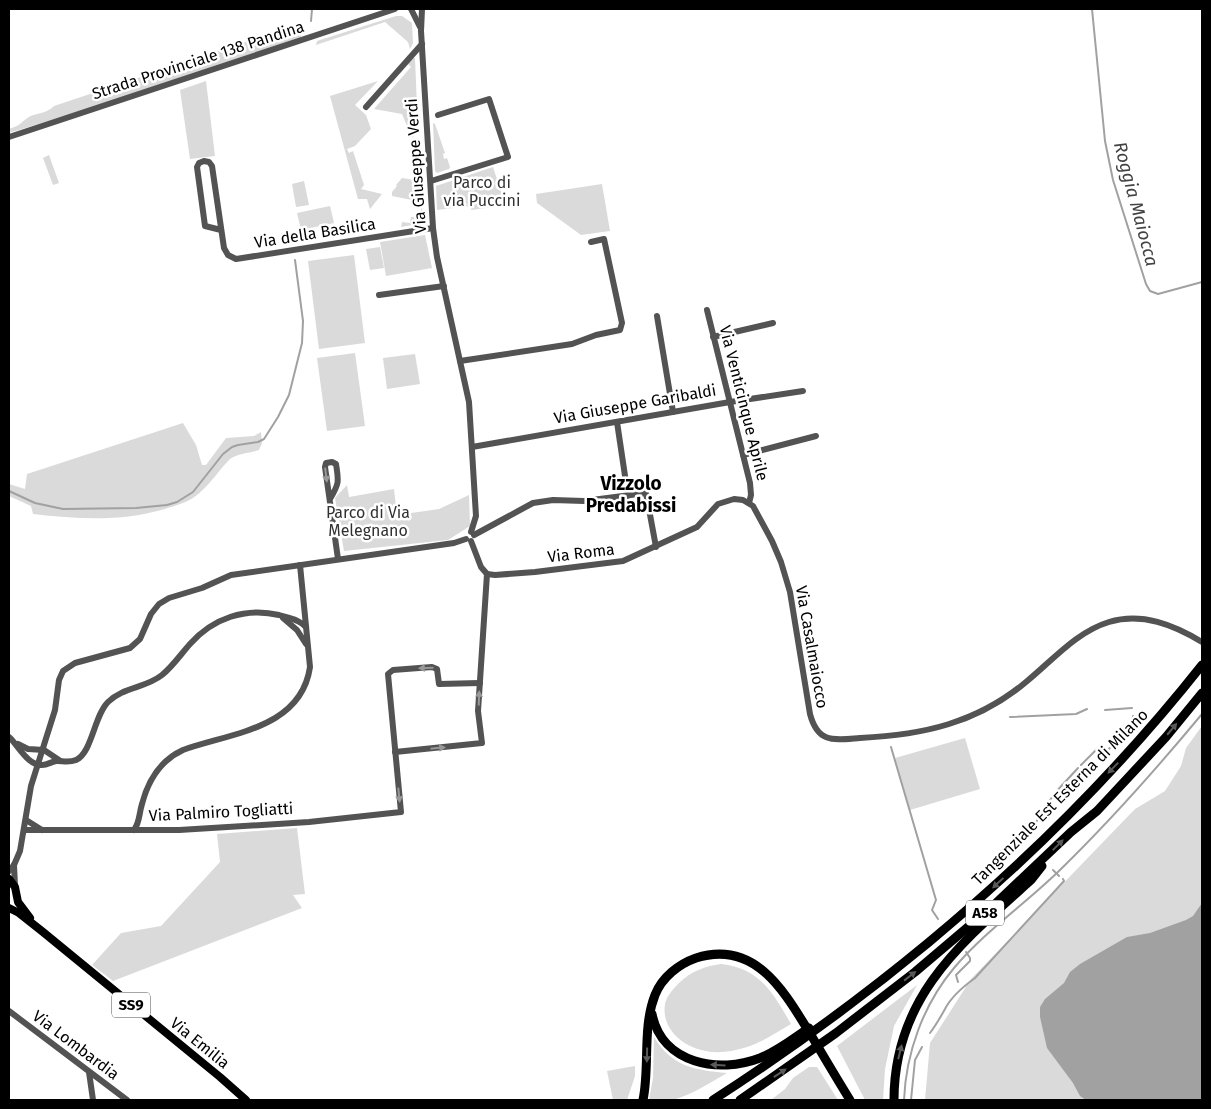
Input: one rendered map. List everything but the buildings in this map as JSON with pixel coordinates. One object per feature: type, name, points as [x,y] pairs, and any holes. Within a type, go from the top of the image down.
[{"type":"highway","name":"Tangenziale Est Esterna di Milano","points":[[713,1100],[779,1056],[869,991],[958,919],[1027,856],[1137,743],[1202,665]]},
{"type":"highway","name":"Tangenziale Est Esterna di Milano","points":[[740,1100],[811,1052],[915,972],[994,905],[1112,795],[1166,737],[1202,693]]},
{"type":"highway","name":"A58","points":[[894,1100],[896,1072],[904,1037],[918,1002],[928,985],[951,956],[1036,875],[1045,858]]},
{"type":"highway","points":[[643,1100],[647,1077],[648,1036],[652,1010],[661,984],[676,968],[687,961],[699,957],[722,954],[746,960],[765,971],[783,991],[850,1100]]},
{"type":"highway","name":"A58","points":[[652,1010],[655,1023],[662,1037],[676,1052],[699,1063],[724,1066],[736,1065],[774,1052],[822,1019],[869,991]]},
{"type":"main road","name":"Via Emilia","points":[[9,879],[16,890],[17,900],[22,909],[42,932]]},
{"type":"main road","points":[[9,907],[14,900],[16,890]]},
{"type":"main road","name":"Via Emilia","points":[[9,907],[19,913],[246,1100]]},
{"type":"street","name":"Strada Provinciale 138 Pandina","points":[[9,137],[395,9]]},
{"type":"street","points":[[411,9],[421,31]]},
{"type":"street","points":[[421,31],[422,9]]},
{"type":"street","name":"Via Giuseppe Verdi","points":[[421,31],[437,257],[469,406],[476,516],[470,537]]},
{"type":"street","name":"Via Giuseppe Verdi","points":[[366,107],[422,44]]},
{"type":"street","points":[[431,181],[508,157],[489,99],[438,115]]},
{"type":"street","name":"Via della Basilica","points":[[221,230],[205,226],[197,167],[199,163],[204,161],[209,162],[212,166],[224,248],[228,255],[236,259],[434,228]]},
{"type":"street","points":[[460,361],[572,344],[596,335],[620,330],[622,323],[604,239],[591,242]]},
{"type":"street","points":[[379,296],[444,286]]},
{"type":"street","name":"Via Venticinque Aprile","points":[[707,310],[751,487],[749,503]]},
{"type":"street","points":[[657,316],[673,412]]},
{"type":"street","points":[[714,337],[773,323]]},
{"type":"street","name":"Via Giuseppe Garibaldi","points":[[472,446],[803,391]]},
{"type":"street","points":[[617,422],[628,496]]},
{"type":"street","points":[[743,455],[816,436]]},
{"type":"street","points":[[330,500],[338,481],[336,464],[332,462],[326,463],[325,467],[338,559]]},
{"type":"street","points":[[9,871],[20,851],[31,786],[56,704],[60,676],[68,667],[75,663],[121,652],[134,646],[142,637],[154,609],[169,598],[235,574],[454,543],[470,537],[533,503],[553,500],[584,501],[646,493],[656,547]]},
{"type":"street","name":"Via Roma","points":[[487,574],[496,576],[611,564],[630,559],[697,527],[718,504],[734,499],[749,503]]},
{"type":"street","name":"Via Casalmaiocco","points":[[749,503],[755,510],[775,548],[790,592],[807,706],[817,730],[825,738],[870,738],[917,732],[958,722],[986,710],[1014,692],[1077,638],[1109,622],[1129,618],[1152,620],[1176,628],[1202,642]]},
{"type":"street","points":[[470,537],[481,567],[487,574],[482,653],[480,683],[478,711],[482,743],[395,752],[387,677],[390,671],[432,667],[437,669],[440,684],[480,683]]},
{"type":"street","points":[[134,830],[139,822],[145,795],[151,780],[173,755],[188,748],[261,726],[289,708],[299,695],[307,680],[310,667],[300,564]]},
{"type":"street","points":[[286,617],[299,613],[303,601]]},
{"type":"street","points":[[11,739],[29,760],[37,764],[74,761],[84,754],[98,716],[110,701],[119,694],[147,684],[162,675],[204,630],[218,622],[242,613],[266,612],[286,617],[306,627]]},
{"type":"street","points":[[278,615],[293,626],[308,649]]},
{"type":"street","points":[[293,626],[306,627]]},
{"type":"street","points":[[11,739],[28,749],[42,750],[62,762]]},
{"type":"street","name":"Via Palmiro Togliatti","points":[[24,830],[179,830],[283,824],[401,812],[395,752]]},
{"type":"street","points":[[26,820],[42,830]]},
{"type":"street","points":[[14,865],[16,890]]},
{"type":"street","name":"Via Lombardia","points":[[9,1011],[127,1100]]},
{"type":"street","points":[[89,1072],[93,1100]]},
{"type":"green space","points":[[396,16],[402,16],[412,23],[413,43],[410,49],[408,42],[385,22],[316,45],[317,41]]},
{"type":"green space","points":[[302,23],[301,37],[9,133],[9,129],[29,117],[47,111],[54,106]]},
{"type":"green space","points":[[415,58],[418,132],[412,138],[402,114],[374,109],[411,67],[408,64]]},
{"type":"green space","points":[[206,81],[215,156],[190,159],[180,90]]},
{"type":"green space","points":[[378,81],[355,105],[366,115],[371,129],[355,146],[347,149],[349,153],[353,151],[364,185],[361,189],[382,194],[370,209],[367,199],[358,199],[330,96]]},
{"type":"green space","points":[[433,123],[445,153],[443,154],[444,159],[447,158],[450,167],[437,173],[435,171]]},
{"type":"green space","points":[[419,140],[419,154],[413,161],[410,150]]},
{"type":"green space","points":[[49,155],[59,183],[53,185],[43,158]]},
{"type":"green space","name":"Parco di via Puccini","points":[[493,167],[504,200],[517,199],[518,204],[471,210],[470,206],[437,210],[436,186]]},
{"type":"green space","points":[[402,178],[421,181],[422,202],[392,196],[392,192]]},
{"type":"green space","points":[[304,181],[309,205],[296,207],[292,184]]},
{"type":"green space","points":[[602,184],[610,231],[581,235],[537,203],[536,194]]},
{"type":"green space","points":[[422,205],[423,223],[401,227],[402,222],[410,223],[411,217],[419,218]]},
{"type":"green space","points":[[330,206],[334,223],[301,230],[297,213]]},
{"type":"green space","points":[[425,235],[432,268],[386,276],[380,242]]},
{"type":"green space","points":[[380,247],[384,268],[370,270],[366,249]]},
{"type":"green space","points":[[354,255],[365,343],[319,349],[308,261]]},
{"type":"green space","points":[[355,353],[365,426],[327,431],[317,358]]},
{"type":"green space","points":[[415,354],[420,384],[387,389],[383,358]]},
{"type":"green space","points":[[183,423],[196,445],[202,465],[206,465],[226,438],[254,436],[261,432],[262,443],[259,450],[240,454],[230,459],[199,494],[193,498],[176,506],[149,513],[116,518],[33,514],[31,506],[9,496],[9,484],[25,489],[27,474]]},
{"type":"green space","name":"Parco di Via Melegnano","points":[[347,485],[349,497],[394,489],[397,515],[439,509],[469,495],[470,526],[448,540],[344,551],[335,498]]},
{"type":"green space","points":[[1202,726],[1202,1100],[925,1100],[930,1043],[971,979],[1135,809],[1165,791],[1181,766],[1186,748]]},
{"type":"green space","points":[[965,738],[980,789],[910,810],[895,758]]},
{"type":"green space","points":[[297,828],[305,894],[293,895],[302,908],[113,981],[92,965],[121,933],[161,926],[220,862],[217,834]]},
{"type":"green space","points":[[721,964],[734,966],[756,977],[771,992],[791,1024],[770,1037],[732,1051],[716,1052],[697,1049],[675,1035],[666,1021],[665,1004],[667,998],[678,984],[689,975],[704,968]]},
{"type":"green space","points":[[917,985],[894,1026],[885,1069],[883,1100],[865,1100],[837,1046]]},
{"type":"green space","points":[[654,1037],[669,1055],[685,1065],[727,1073],[680,1098],[668,1101],[649,1100],[653,1078]]},
{"type":"green space","points":[[635,1066],[635,1076],[627,1100],[613,1100],[607,1071]]},
{"type":"green space","points":[[809,1067],[817,1067],[838,1100],[771,1100],[785,1089],[793,1078]]},
{"type":"shaded area","points":[[1202,903],[1202,1100],[1086,1100],[1080,1096],[1073,1083],[1047,1048],[1040,1017],[1040,1007],[1045,999],[1064,983],[1070,972],[1080,964],[1127,937],[1150,933],[1186,920],[1193,916]]},
{"type":"waterway","points":[[311,21],[312,9]]},
{"type":"waterway","name":"Roggia Maiocca","points":[[1092,9],[1105,141],[1113,180],[1146,284],[1150,291],[1158,294],[1202,282]]},
{"type":"waterway","points":[[9,491],[35,503],[63,509],[136,508],[167,505],[177,502],[193,492],[223,454],[232,447],[264,439],[289,395],[302,343],[303,321],[295,260]]},
{"type":"waterway","points":[[1105,710],[1132,708]]},
{"type":"waterway","points":[[1010,717],[1076,714],[1087,709]]},
{"type":"waterway","points":[[904,1100],[908,1065],[918,1030],[943,982],[966,954],[1049,880],[1099,831],[1169,754],[1202,714]]},
{"type":"waterway","points":[[1081,765],[1098,748],[1105,753],[1131,726],[1133,716]]},
{"type":"waterway","points":[[891,747],[936,900],[932,910],[938,919]]},
{"type":"waterway","points":[[1022,838],[1033,827],[1054,794],[1078,768]]},
{"type":"waterway","points":[[1053,870],[1059,876]]},
{"type":"waterway","points":[[930,1033],[954,996],[975,978],[1064,881],[1063,879]]},
{"type":"waterway","points":[[958,982],[956,975],[970,961],[966,952]]},
{"type":"waterway","points":[[911,1100],[915,1060],[922,1047]]},
{"type":"district","name":"Vizzolo Predabissi","points":[[631,494]]}]
